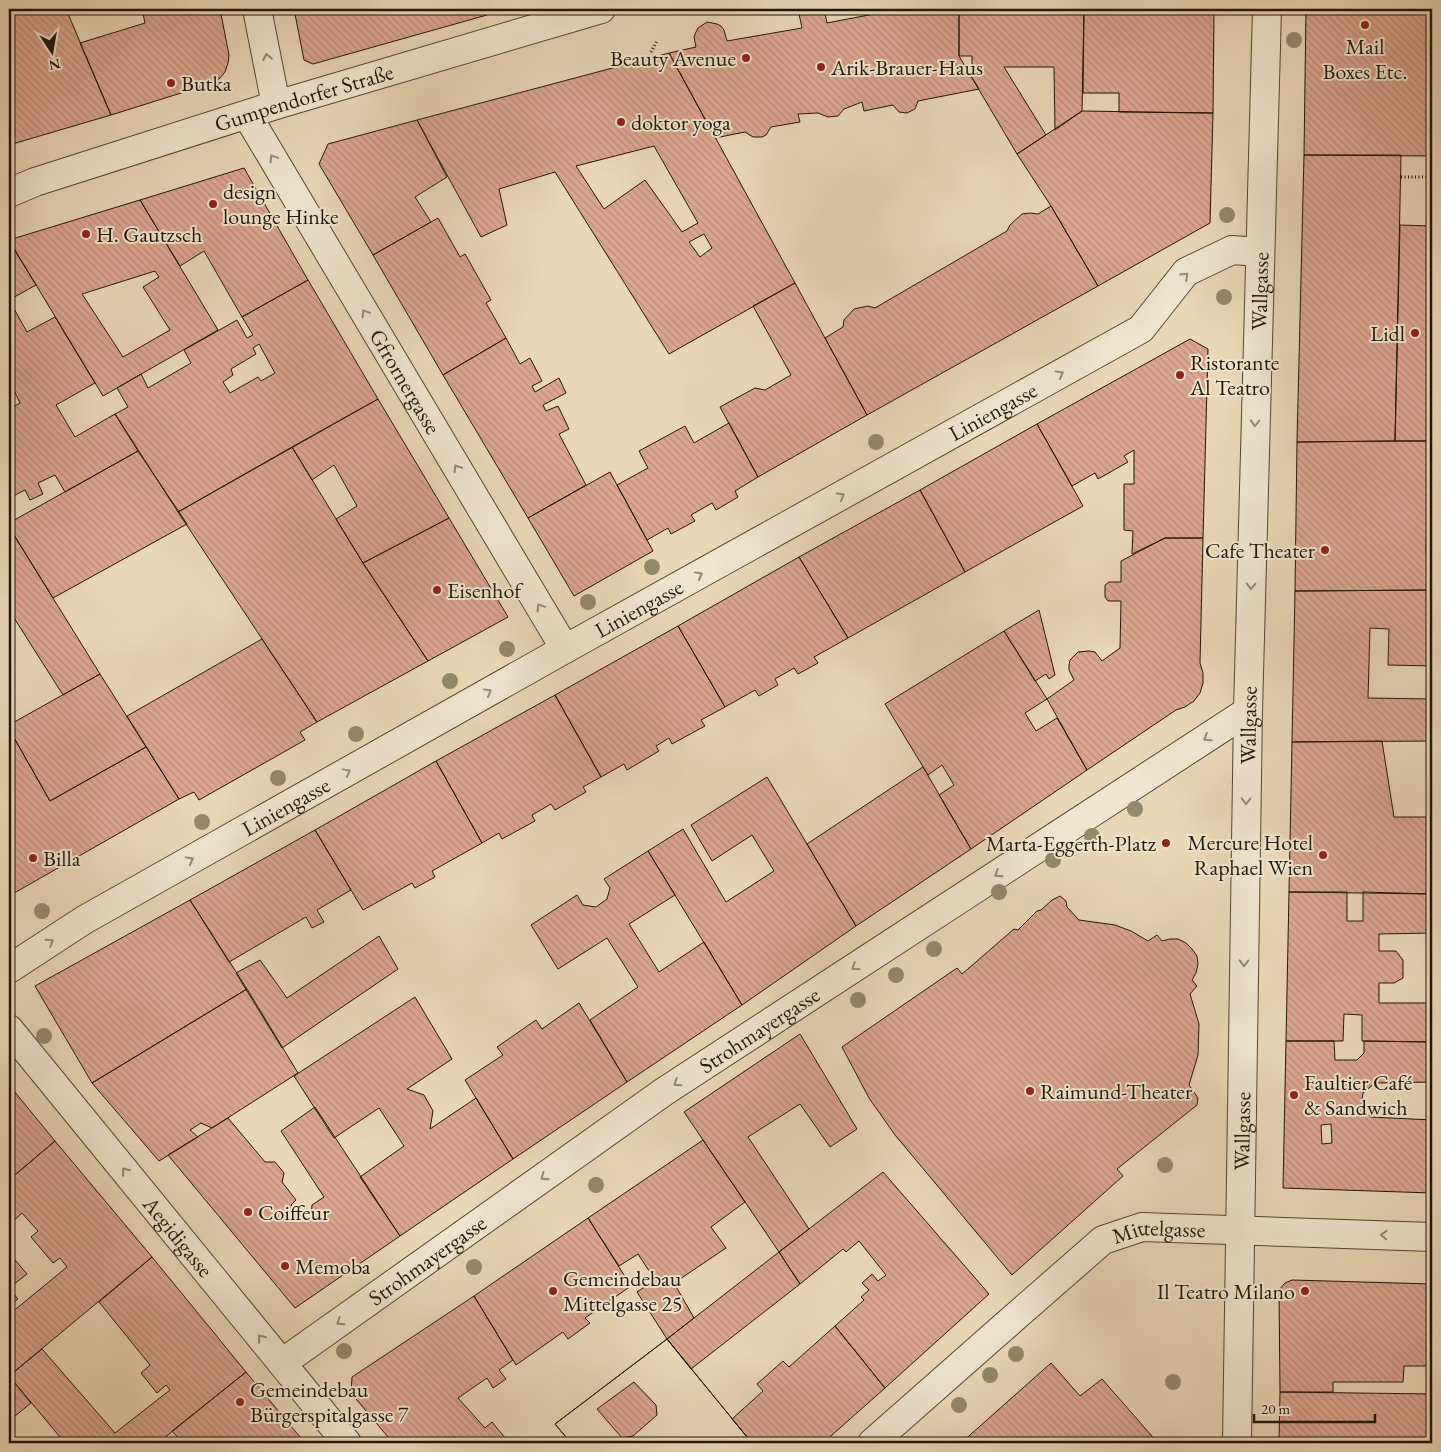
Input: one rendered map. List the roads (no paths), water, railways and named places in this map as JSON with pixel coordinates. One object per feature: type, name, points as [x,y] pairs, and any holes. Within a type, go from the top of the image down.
[{"type":"street","points":[[257,9],[276,105]]},
{"type":"street","name":"Gumpendorfer Straße","points":[[9,193],[35,182],[276,105],[601,9]]},
{"type":"street","name":"Wallgasse","points":[[1237,1443],[1248,711],[1267,9]]},
{"type":"street","name":"Gfrornergasse","points":[[247,115],[565,649]]},
{"type":"street","name":"Liniengasse","points":[[9,968],[84,920],[565,649],[1141,329],[1186,272],[1232,250],[1260,252]]},
{"type":"street","name":"Strohmayergasse","points":[[282,1364],[665,1091],[1248,711]]},
{"type":"street","name":"Aegidigasse","points":[[9,1029],[347,1443]]},
{"type":"street","name":"Mittelgasse","points":[[872,1443],[1103,1240],[1142,1227],[1432,1237]]},
{"type":"place","name":"Mail Boxes Etc.","points":[[1365,25]]},
{"type":"place","name":"Beauty Avenue","points":[[746,58]]},
{"type":"place","name":"Arik-Brauer-Haus","points":[[821,67]]},
{"type":"place","name":"Butka","points":[[171,83]]},
{"type":"place","name":"doktor yoga","points":[[621,122]]},
{"type":"place","name":"design lounge Hinke","points":[[213,204]]},
{"type":"place","name":"H. Gautzsch","points":[[86,234]]},
{"type":"place","name":"Lidl","points":[[1415,333]]},
{"type":"place","name":"Ristorante Al Teatro","points":[[1180,375]]},
{"type":"place","name":"Cafe Theater","points":[[1325,550]]},
{"type":"place","name":"Eisenhof","points":[[437,590]]},
{"type":"place","name":"Marta-Eggerth-Platz","points":[[1166,843]]},
{"type":"place","name":"Mercure Hotel Raphael Wien","points":[[1323,855]]},
{"type":"place","name":"Billa","points":[[33,858]]},
{"type":"place","name":"Raimund-Theater","points":[[1030,1091]]},
{"type":"place","name":"Faultier Café & Sandwich","points":[[1294,1095]]},
{"type":"place","name":"Coiffeur","points":[[248,1212]]},
{"type":"place","name":"Memoba","points":[[285,1266]]},
{"type":"place","name":"Gemeindebau Mittelgasse 25","points":[[553,1291]]},
{"type":"place","name":"Il Teatro Milano","points":[[1305,1291]]},
{"type":"place","name":"Gemeindebau Bürgerspitalgasse 7","points":[[240,1402]]}]
